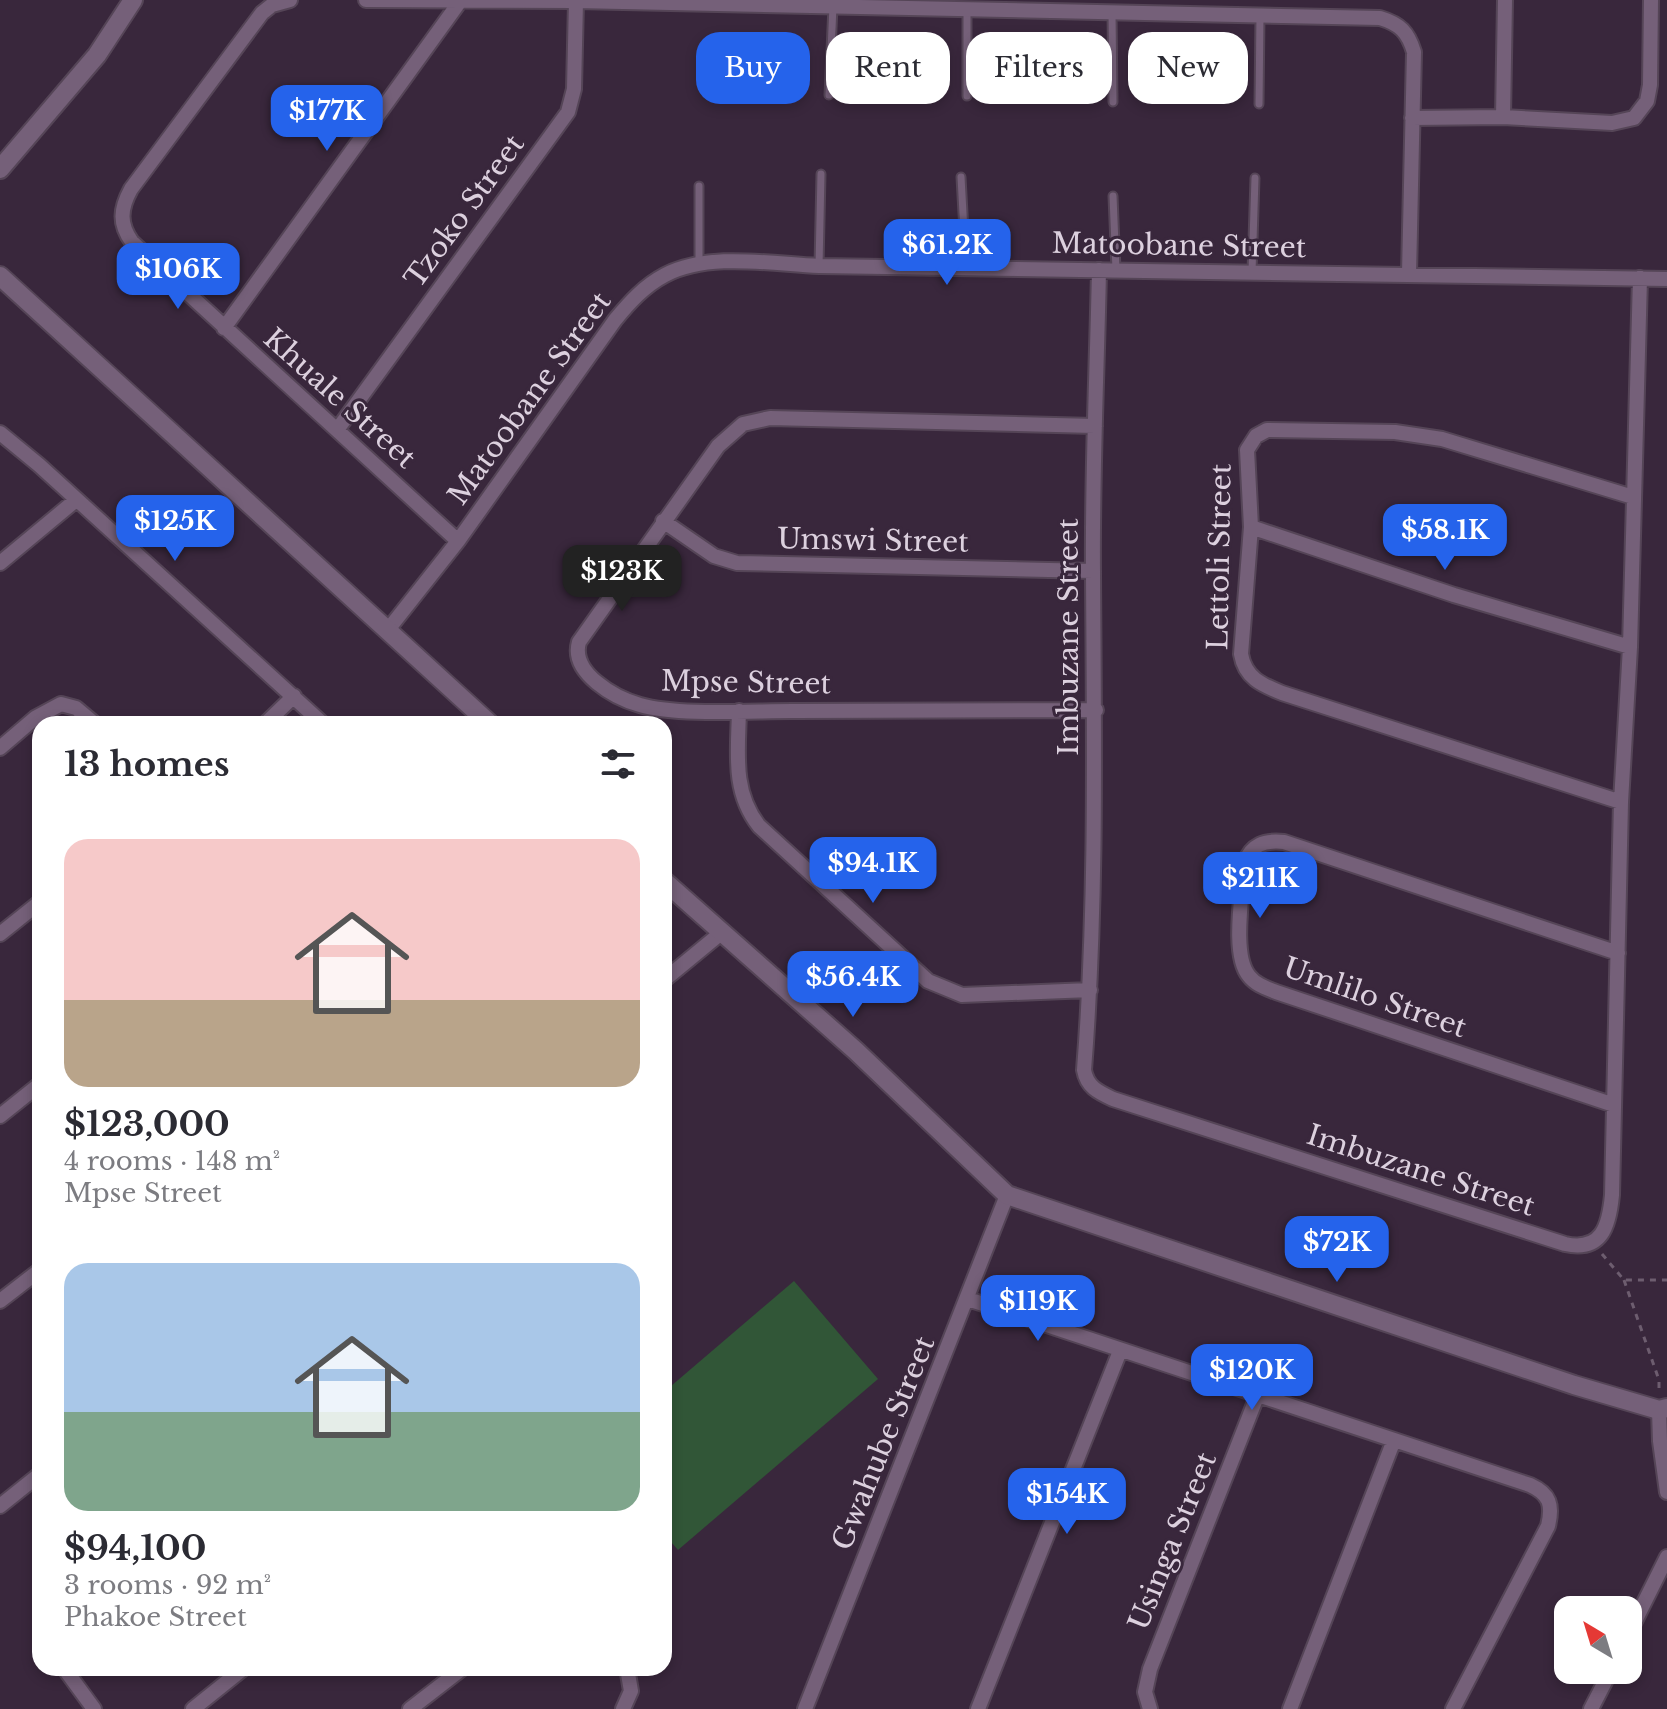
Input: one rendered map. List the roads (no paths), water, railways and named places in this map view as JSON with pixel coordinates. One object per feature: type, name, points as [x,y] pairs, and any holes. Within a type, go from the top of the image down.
[{"type":"street","points":[[0,169],[97,55],[133,0]]},
{"type":"street","name":"Khuale Street","points":[[290,0],[272,5],[246,32],[131,189],[122,214],[122,225],[132,242],[458,541]]},
{"type":"street","points":[[366,0],[833,3],[1380,18],[1407,32],[1414,52],[1409,274]]},
{"type":"street","points":[[224,328],[461,0]]},
{"type":"street","points":[[1503,117],[1505,0]]},
{"type":"street","points":[[1412,118],[1503,117],[1612,123],[1634,118],[1647,101],[1650,85],[1651,0]]},
{"type":"street","name":"Tzoko Street","points":[[337,430],[568,112],[574,89],[576,1]]},
{"type":"street","name":"Matoobane Street","points":[[387,631],[458,541],[633,298],[664,276],[699,265],[747,263],[1667,279]]},
{"type":"street","name":"Imbuzane Street","points":[[1099,270],[1093,571],[1096,710],[1086,1080],[1100,1093],[1565,1244],[1583,1246],[1593,1243],[1607,1225],[1610,1214],[1614,1105]]},
{"type":"street","points":[[0,276],[481,716]]},
{"type":"street","points":[[1614,1105],[1621,802],[1630,647],[1640,278]]},
{"type":"street","name":"Mpse Street","points":[[1095,426],[753,420],[736,428],[718,446],[579,642],[576,656],[590,676],[614,694],[640,705],[739,711],[1096,710]]},
{"type":"street","name":"Lettoli Street","points":[[1621,802],[1282,693],[1255,680],[1242,663],[1241,654],[1251,527],[1247,450],[1256,436],[1267,430],[1380,431],[1442,439],[1633,497]]},
{"type":"street","points":[[0,433],[315,716]]},
{"type":"street","points":[[0,563],[76,500]]},
{"type":"street","name":"Umswi Street","points":[[663,521],[714,556],[737,563],[1093,571]]},
{"type":"street","points":[[1251,527],[1454,595],[1630,647]]},
{"type":"street","points":[[273,716],[294,696]]},
{"type":"street","points":[[39,716],[61,704],[76,708],[86,716]]},
{"type":"street","points":[[739,711],[738,777],[750,816],[928,981],[962,995],[1090,990]]},
{"type":"street","points":[[0,748],[32,721]]},
{"type":"street","name":"Umlilo Street","points":[[1614,1105],[1256,983],[1247,975],[1239,955],[1244,864],[1250,851],[1258,845],[1271,841],[1284,842],[1618,953]]},
{"type":"street","points":[[672,888],[845,1041],[1007,1195],[1574,1385],[1663,1409],[1660,1441],[1667,1492]]},
{"type":"street","points":[[0,934],[32,908]]},
{"type":"street","points":[[672,973],[721,933]]},
{"type":"street","points":[[0,1116],[32,1090]]},
{"type":"street","name":"Gwahube Street","points":[[805,1709],[1007,1195]]},
{"type":"street","points":[[0,1301],[32,1276]]},
{"type":"street","points":[[968,1299],[1530,1485],[1543,1492],[1550,1503],[1548,1526],[1453,1709]]},
{"type":"street","points":[[978,1709],[1120,1351]]},
{"type":"street","name":"Usinga Street","points":[[1150,1709],[1145,1692],[1150,1669],[1258,1394]]},
{"type":"street","points":[[1290,1709],[1394,1440]]},
{"type":"street","points":[[0,1506],[32,1480]]},
{"type":"street","points":[[1642,1607],[1667,1557]]},
{"type":"street","points":[[70,1676],[94,1709]]},
{"type":"street","points":[[193,1709],[234,1676]]},
{"type":"street","points":[[410,1709],[453,1676]]},
{"type":"street","points":[[623,1709],[631,1691],[628,1676]]},
{"type":"street","points":[[1591,1709],[1604,1684]]},
{"type":"lane","points":[[832,32],[833,3]]},
{"type":"lane","points":[[967,9],[967,32]]},
{"type":"lane","points":[[1112,12],[1113,102]]},
{"type":"lane","points":[[1259,104],[1260,14]]},
{"type":"lane","points":[[819,266],[821,174]]},
{"type":"lane","points":[[961,177],[966,268]]},
{"type":"lane","points":[[1252,272],[1255,178]]},
{"type":"lane","points":[[699,186],[699,265]]},
{"type":"lane","points":[[1113,196],[1116,270]]}]
